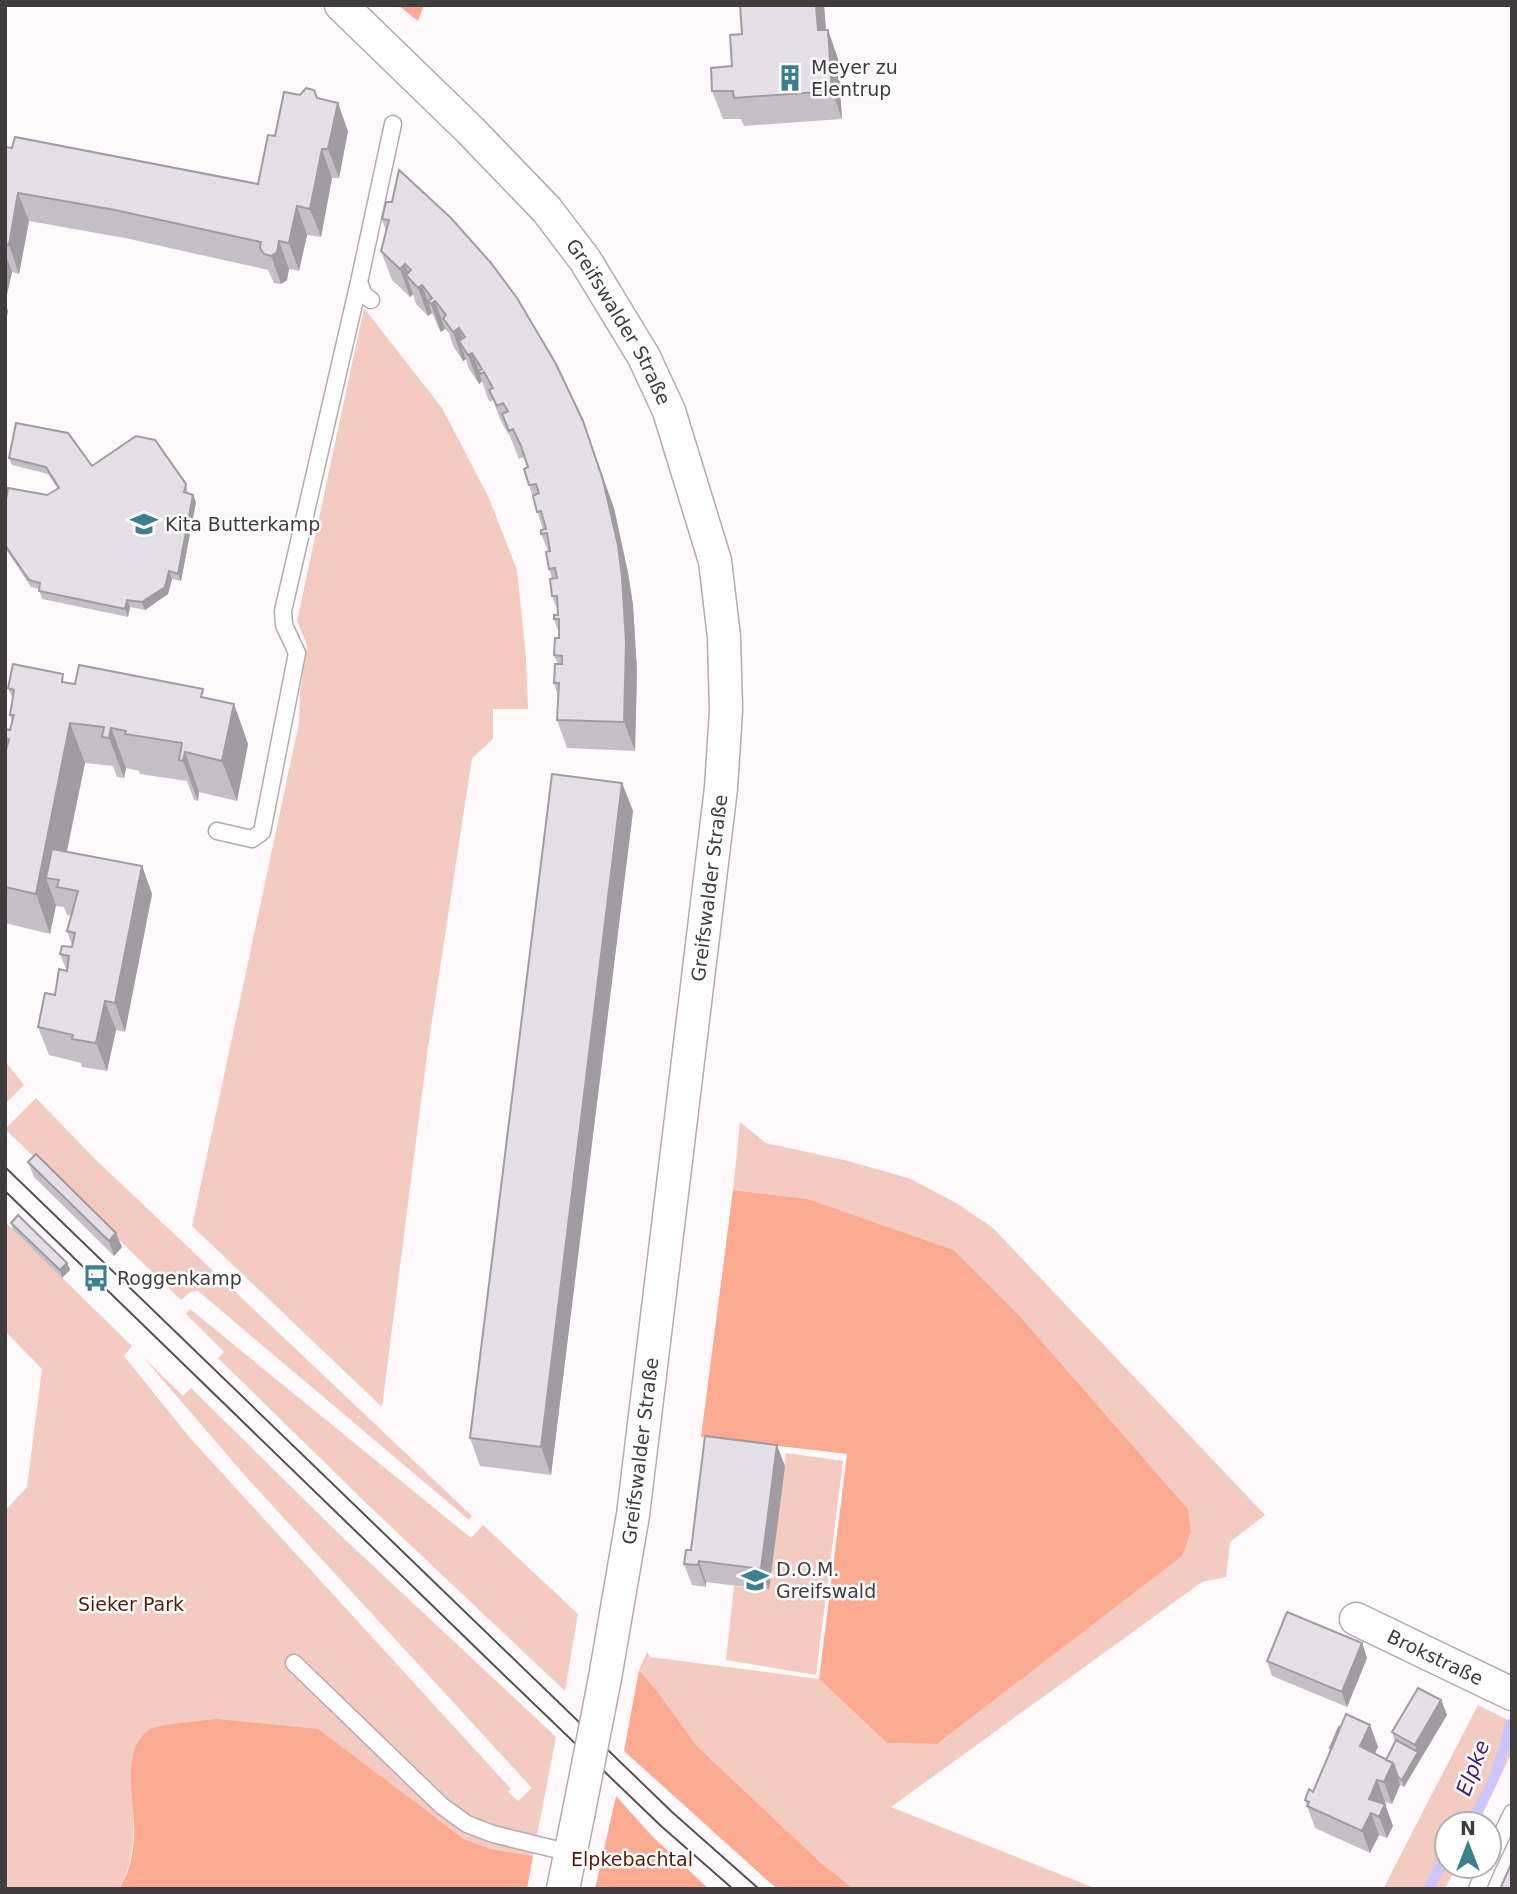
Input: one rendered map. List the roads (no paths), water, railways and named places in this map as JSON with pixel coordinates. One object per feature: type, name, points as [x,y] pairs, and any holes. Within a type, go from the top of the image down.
[{"type":"street","name":"Greifswalder Straße","points":[[341,5],[470,130],[547,210],[585,260],[644,357],[669,411],[715,561],[724,638],[726,710],[721,788],[633,1515],[606,1678],[563,1889]]},
{"type":"street","name":"Brokstraße","points":[[1356,1619],[1512,1694]]},
{"type":"lane","points":[[217,831],[253,839],[262,832],[297,653],[284,625],[284,611],[393,124]]},
{"type":"lane","points":[[359,282],[364,295],[371,300]]},
{"type":"lane","points":[[294,1663],[442,1806],[467,1824],[494,1834],[571,1853]]},
{"type":"lane","points":[[1503,1832],[1512,1813]]},
{"type":"waterway","name":"Elpke","points":[[1477,1810],[1494,1777],[1510,1724]]},
{"type":"waterway","name":"Elpke","points":[[1428,1889],[1433,1880]]},
{"type":"tram line","points":[[5,1167],[672,1812],[759,1889]]},
{"type":"tram line","points":[[5,1191],[661,1826],[733,1889]]},
{"type":"place","name":"Meyer zu Elentrup","points":[[790,78]]},
{"type":"place","name":"Kita Butterkamp","points":[[144,524]]},
{"type":"place","name":"Roggenkamp","points":[[96,1278]]},
{"type":"place","name":"D.O.M. Greifswald","points":[[755,1580]]},
{"type":"park label","name":"Sieker Park","points":[[131,1604]]},
{"type":"park label","name":"Elpkebachtal","points":[[632,1859]]}]
